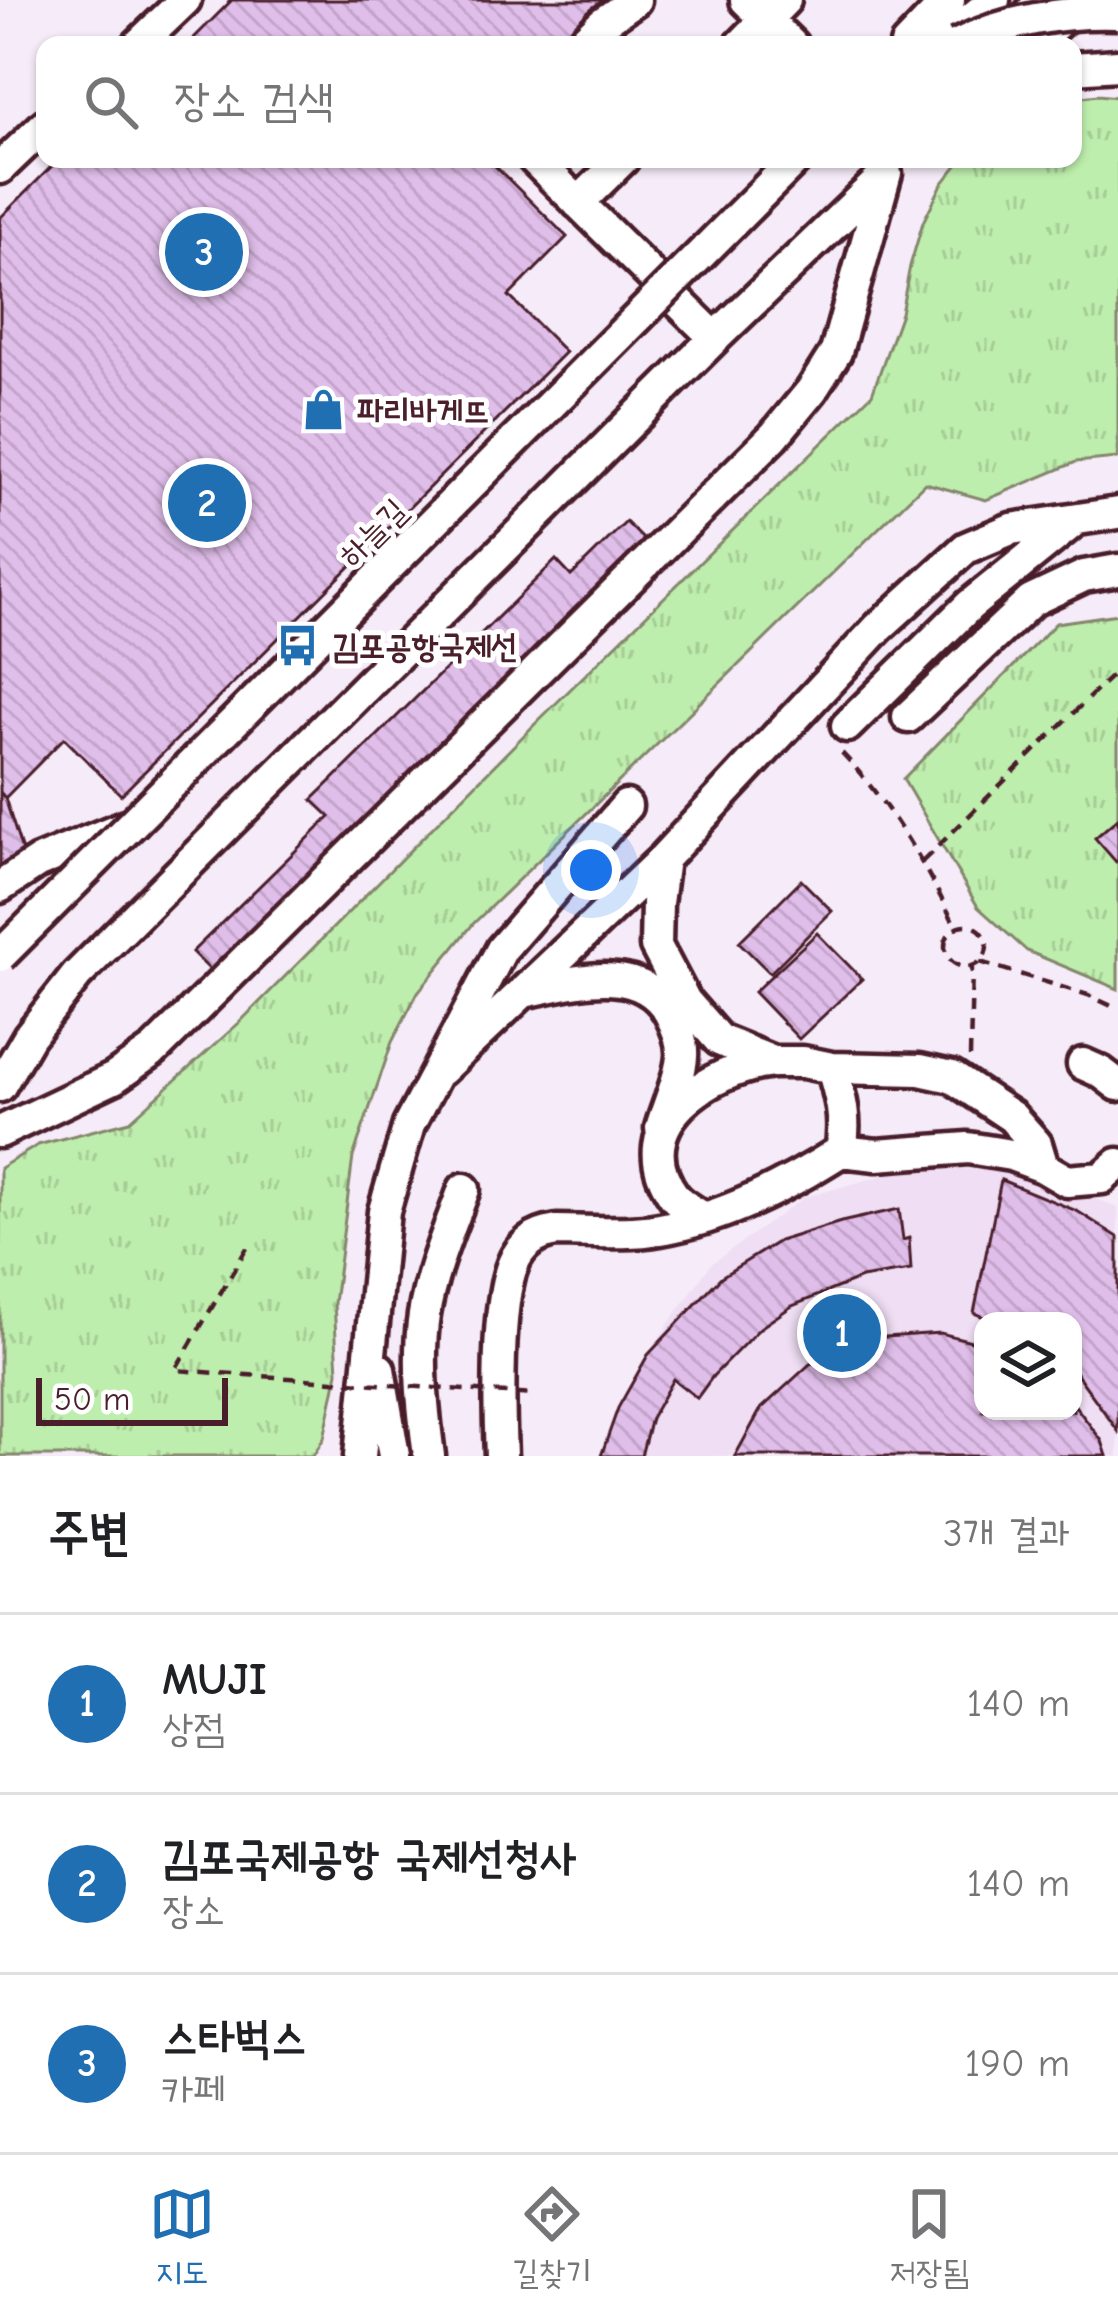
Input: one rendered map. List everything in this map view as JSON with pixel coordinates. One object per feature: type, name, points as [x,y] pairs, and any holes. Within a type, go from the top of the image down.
[{"type":"lane","points":[[147,36],[185,0]]},
{"type":"lane","points":[[588,36],[635,0]]},
{"type":"lane","points":[[915,36],[950,0]]},
{"type":"lane","points":[[950,36],[994,0]]},
{"type":"lane","points":[[1011,36],[1041,0]]},
{"type":"lane","points":[[1042,36],[1083,0]]},
{"type":"lane","points":[[747,36],[766,6],[786,36]]},
{"type":"lane","points":[[979,36],[1010,23],[1096,12],[1118,14]]},
{"type":"lane","points":[[1082,67],[1118,65]]},
{"type":"lane","points":[[0,168],[36,133]]},
{"type":"lane","points":[[543,168],[715,338]]},
{"type":"lane","points":[[578,203],[614,168]]},
{"type":"lane","name":"하늘길","points":[[0,956],[787,168]]},
{"type":"lane","points":[[0,1086],[29,1036],[77,975],[891,168]]},
{"type":"lane","points":[[0,1132],[114,1078],[154,1050],[774,436],[836,352],[892,168]]},
{"type":"lane","points":[[440,1070],[663,859],[879,627],[966,548],[1011,529],[1118,513]]},
{"type":"lane","points":[[842,737],[970,605],[1077,518]]},
{"type":"lane","points":[[908,717],[1030,602],[1084,576],[1118,570]]},
{"type":"lane","points":[[361,1456],[384,1211],[409,1126],[502,949],[626,806]]},
{"type":"lane","points":[[0,887],[38,862],[133,823]]},
{"type":"lane","points":[[663,859],[656,946],[685,1000],[719,1040],[773,1061]]},
{"type":"lane","points":[[524,992],[598,978],[632,982],[661,998],[678,1027],[682,1056],[662,1128],[660,1167],[676,1198],[704,1218]]},
{"type":"lane","points":[[662,1128],[679,1106],[721,1076],[749,1064],[803,1062],[832,1068],[920,1070],[952,1077],[1012,1117],[1036,1144],[1043,1167]]},
{"type":"lane","points":[[1083,1064],[1118,1085]]},
{"type":"lane","points":[[832,1068],[843,1103],[841,1151]]},
{"type":"lane","points":[[501,1456],[503,1326],[512,1265],[520,1250],[543,1233],[657,1230],[704,1218],[795,1180],[841,1151],[877,1155],[968,1148],[1011,1155],[1067,1180],[1102,1178],[1118,1164]]},
{"type":"lane","points":[[429,1456],[421,1373],[424,1315],[464,1189]]},
{"type":"lane","points":[[371,1322],[394,1456]]},
{"type":"lane","points":[[344,1456],[364,1421]]},
{"type":"path","points":[[923,861],[1118,669]]},
{"type":"path","points":[[842,737],[923,861],[957,929]]},
{"type":"path","points":[[972,927],[983,932],[988,946],[980,962],[960,966],[950,959],[944,944],[947,937],[957,929],[972,927]]},
{"type":"path","points":[[980,962],[1118,1009]]},
{"type":"path","points":[[970,1070],[972,967]]},
{"type":"path","points":[[247,1248],[175,1370],[535,1395]]},
{"type":"shaded area","points":[[917,1166],[1033,1173],[1118,1208],[1118,1456],[617,1456],[644,1359],[711,1264],[805,1197]]},
{"type":"green space","points":[[1082,97],[1118,97],[1118,458],[1076,462],[986,500],[925,483],[473,924],[418,992],[392,1042],[353,1157],[334,1303],[338,1372],[324,1438],[313,1456],[0,1456],[0,1168],[38,1145],[130,1121],[239,1023],[872,394],[901,313],[923,222],[955,168],[1082,168]]},
{"type":"green space","points":[[1118,614],[1118,989],[1027,951],[978,907],[903,779],[1056,623]]},
{"type":"building","points":[[232,0],[604,0],[569,36],[196,36]]},
{"type":"building","points":[[50,168],[497,168],[567,237],[509,296],[565,352],[121,795],[64,738],[5,798],[0,792],[0,218]]},
{"type":"building","points":[[626,522],[649,545],[214,974],[192,952],[330,817],[312,800],[556,560],[571,576]]},
{"type":"building","points":[[0,792],[22,851],[23,872],[16,888],[0,903]]},
{"type":"building","points":[[1118,818],[1118,861],[1116,862],[1095,838]]},
{"type":"building","points":[[801,880],[832,911],[770,973],[739,942]]},
{"type":"building","points":[[817,933],[862,979],[799,1039],[754,992]]},
{"type":"building","points":[[1001,1180],[1077,1211],[1118,1237],[1118,1431],[1082,1381],[1082,1312],[974,1312]]},
{"type":"building","points":[[899,1209],[903,1240],[909,1238],[911,1270],[861,1278],[792,1306],[760,1328],[697,1398],[673,1379],[651,1418],[641,1456],[601,1456],[618,1408],[648,1355],[721,1277],[779,1241]]},
{"type":"building","points":[[940,1333],[974,1342],[974,1420],[1082,1420],[1082,1415],[1107,1456],[735,1456],[761,1409],[810,1364],[872,1338]]},
{"type":"place","name":"스타벅스","points":[[204,252]]},
{"type":"place","name":"파리바게뜨","points":[[323,410]]},
{"type":"place","name":"김포국제공항 국제선청사","points":[[207,503]]},
{"type":"place","name":"김포공항국제선","points":[[298,645]]},
{"type":"place","name":"MUJI","points":[[842,1333]]}]
